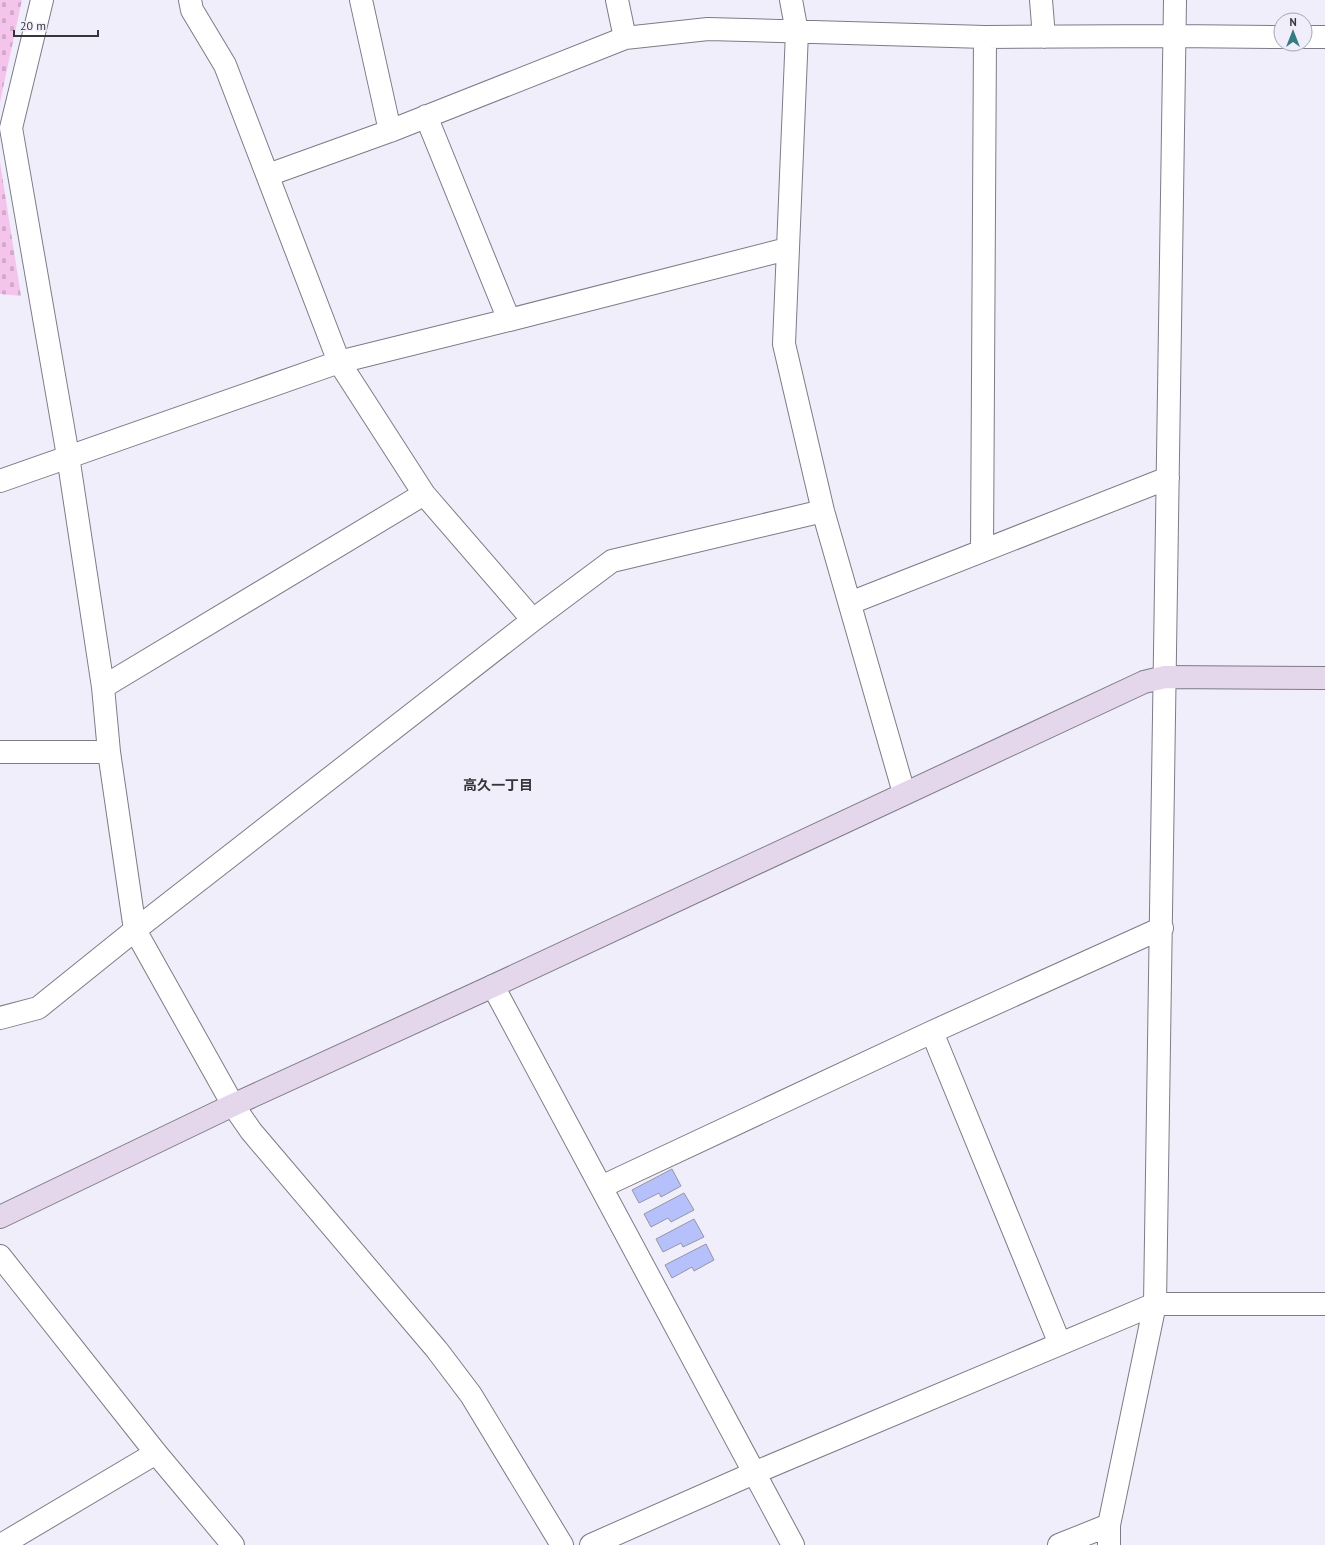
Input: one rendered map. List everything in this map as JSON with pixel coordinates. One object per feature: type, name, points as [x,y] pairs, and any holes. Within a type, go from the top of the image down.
[{"type":"street","points":[[42,0],[11,128],[68,456],[103,687],[109,752],[135,930],[233,1105],[251,1132],[441,1356],[471,1395],[562,1545]]},
{"type":"street","points":[[190,0],[192,10],[225,66],[339,362],[424,494],[533,620]]},
{"type":"street","points":[[360,0],[390,131]]},
{"type":"street","points":[[617,0],[625,38]]},
{"type":"street","points":[[791,0],[797,32],[784,344],[823,511],[904,793]]},
{"type":"street","points":[[1041,0],[1044,37]]},
{"type":"street","points":[[1059,1545],[1109,1535],[1156,1304],[1175,0]]},
{"type":"street","points":[[268,175],[390,131],[625,38],[708,29],[985,37],[1273,37]]},
{"type":"street","points":[[982,551],[985,37]]},
{"type":"street","points":[[1313,37],[1325,37]]},
{"type":"street","points":[[426,116],[509,320]]},
{"type":"street","points":[[0,481],[339,362],[787,249]]},
{"type":"street","points":[[850,603],[1168,478]]},
{"type":"street","points":[[103,687],[424,494]]},
{"type":"street","points":[[0,1018],[38,1008],[135,930],[533,620],[612,561],[823,511]]},
{"type":"street","points":[[0,1217],[233,1105],[493,986],[1144,682],[1165,677],[1325,678]]},
{"type":"street","points":[[0,752],[109,752]]},
{"type":"street","points":[[601,1188],[932,1032],[1162,928]]},
{"type":"street","points":[[493,986],[793,1545]]},
{"type":"street","points":[[932,1032],[1060,1344]]},
{"type":"street","points":[[0,1256],[156,1453],[233,1545]]},
{"type":"street","points":[[590,1545],[754,1473],[1156,1304],[1325,1304]]},
{"type":"street","points":[[1,1545],[156,1453]]},
{"type":"green space","points":[[0,0],[22,0],[0,102]]},
{"type":"green space","points":[[0,162],[21,296],[0,294]]},
{"type":"building","points":[[672,1169],[681,1186],[661,1197],[659,1193],[639,1203],[632,1190]]},
{"type":"building","points":[[684,1193],[694,1210],[671,1222],[668,1218],[651,1227],[644,1214]]},
{"type":"building","points":[[694,1219],[704,1237],[683,1247],[681,1243],[663,1252],[656,1239]]},
{"type":"building","points":[[706,1244],[714,1260],[694,1271],[692,1267],[672,1278],[665,1265]]},
{"type":"district","name":"高久一丁目","points":[[498,785]]}]
